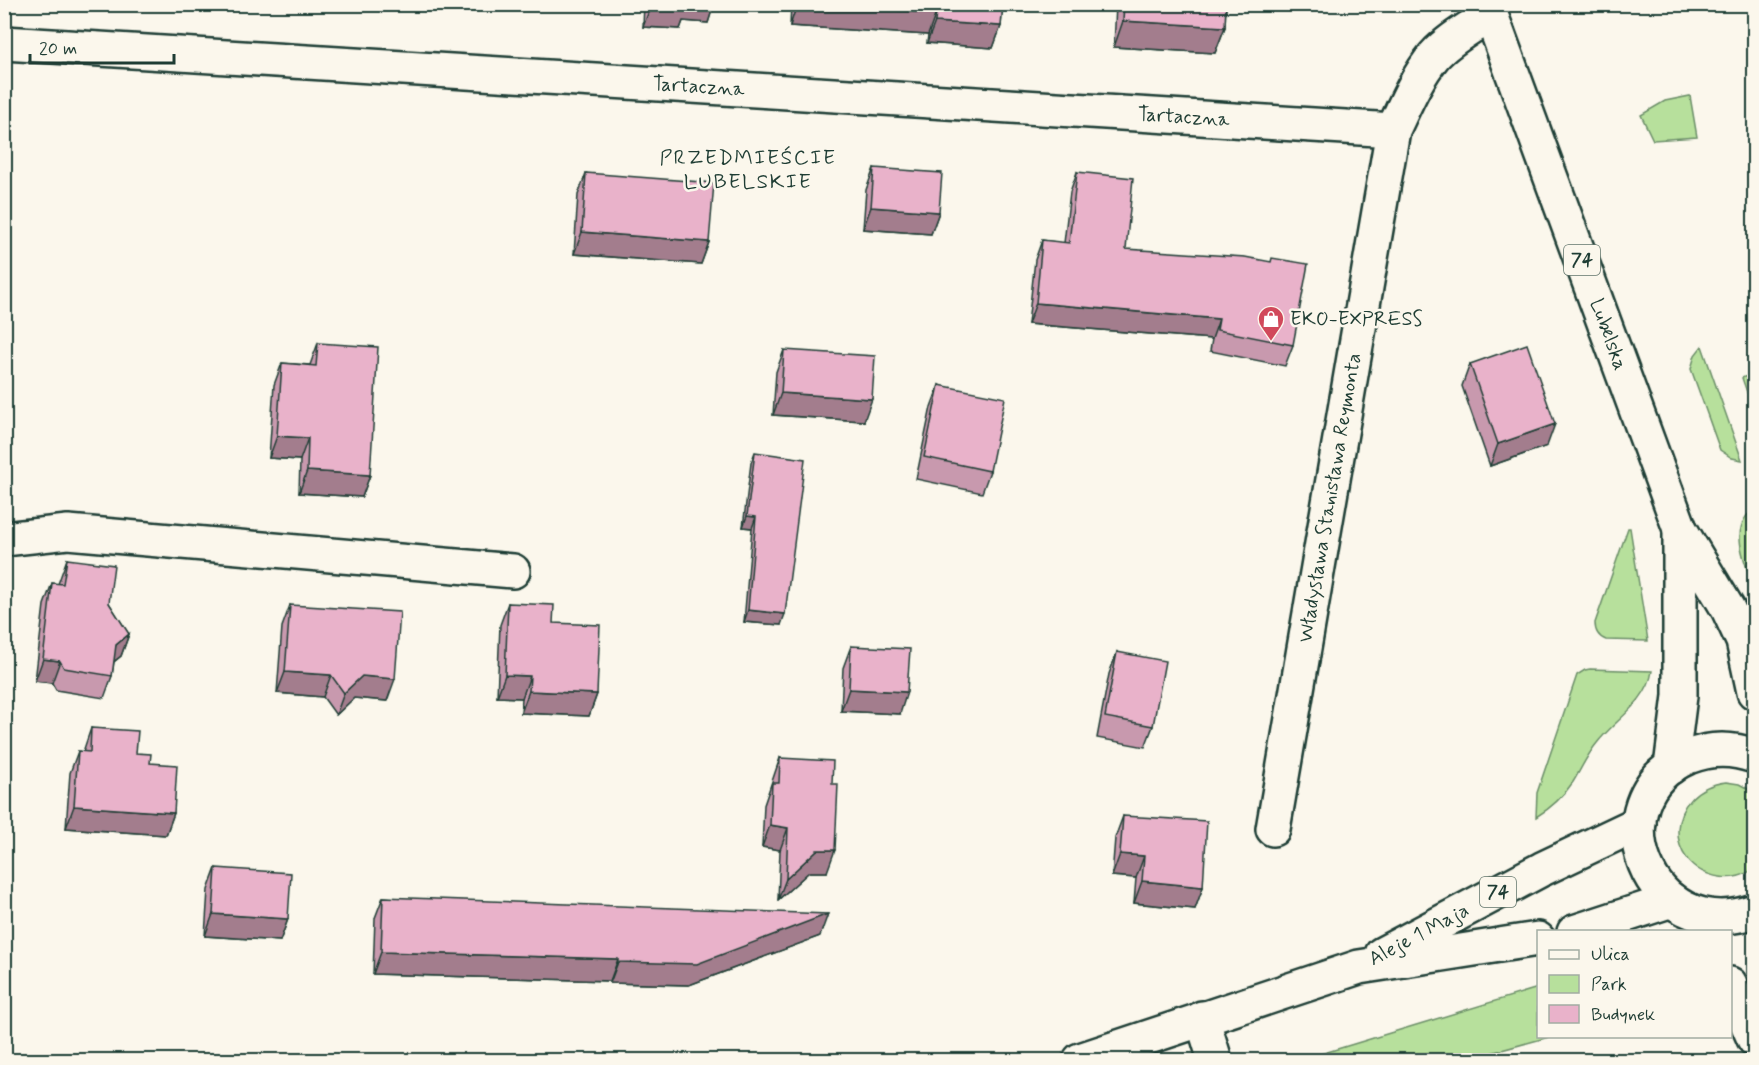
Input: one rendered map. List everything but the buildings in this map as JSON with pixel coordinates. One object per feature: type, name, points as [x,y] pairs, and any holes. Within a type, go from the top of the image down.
[{"type":"street","name":"Władysława Stanisława Reymonta","points":[[1273,829],[1394,130],[1411,91],[1435,56],[1489,9]]},
{"type":"street","name":"Lubelska","points":[[1489,9],[1680,529],[1743,641],[1755,692]]},
{"type":"street","name":"Tartaczna","points":[[4,44],[1394,130]]},
{"type":"street","name":"Lubelska","points":[[1671,767],[1680,696],[1680,529]]},
{"type":"street","points":[[4,539],[68,532],[513,571]]},
{"type":"street","points":[[1755,756],[1734,750],[1708,751],[1682,760],[1671,767],[1653,786],[1639,823],[1640,848],[1647,871],[1662,892],[1681,907],[1706,923],[1755,911]]},
{"type":"street","name":"Aleje 1 Maja","points":[[1359,967],[1542,869],[1639,823]]},
{"type":"street","points":[[1580,930],[1672,900]]},
{"type":"street","name":"Aleje 1 Maja","points":[[1080,1060],[1359,967],[1537,939]]},
{"type":"street","points":[[1732,986],[1755,1039]]},
{"type":"street","points":[[1203,1018],[1215,1060]]},
{"type":"green space","points":[[1690,96],[1697,137],[1653,140],[1641,115],[1665,101]]},
{"type":"green space","points":[[1702,346],[1742,460],[1732,458],[1720,450],[1691,369],[1695,355]]},
{"type":"green space","points":[[1754,373],[1754,412],[1742,378]]},
{"type":"green space","points":[[1754,509],[1754,588],[1743,557],[1740,536],[1741,526]]},
{"type":"green space","points":[[1628,528],[1630,528],[1648,641],[1606,640],[1599,635],[1596,629],[1595,623]]},
{"type":"green space","points":[[1590,669],[1652,671],[1644,692],[1597,743],[1573,782],[1556,802],[1536,817],[1537,793],[1577,675]]},
{"type":"green space","points":[[1726,782],[1739,784],[1754,792],[1754,868],[1742,875],[1729,878],[1701,871],[1687,859],[1680,845],[1678,829],[1682,813],[1691,799],[1706,788]]},
{"type":"green space","points":[[1537,988],[1537,1038],[1545,1038],[1465,1060],[1301,1060]]},
{"type":"place","name":"EKO-EXPRESS","points":[[1271,342]]},
{"type":"district","name":"PRZEDMIEŚCIE LUBELSKIE","points":[[748,170]]}]
